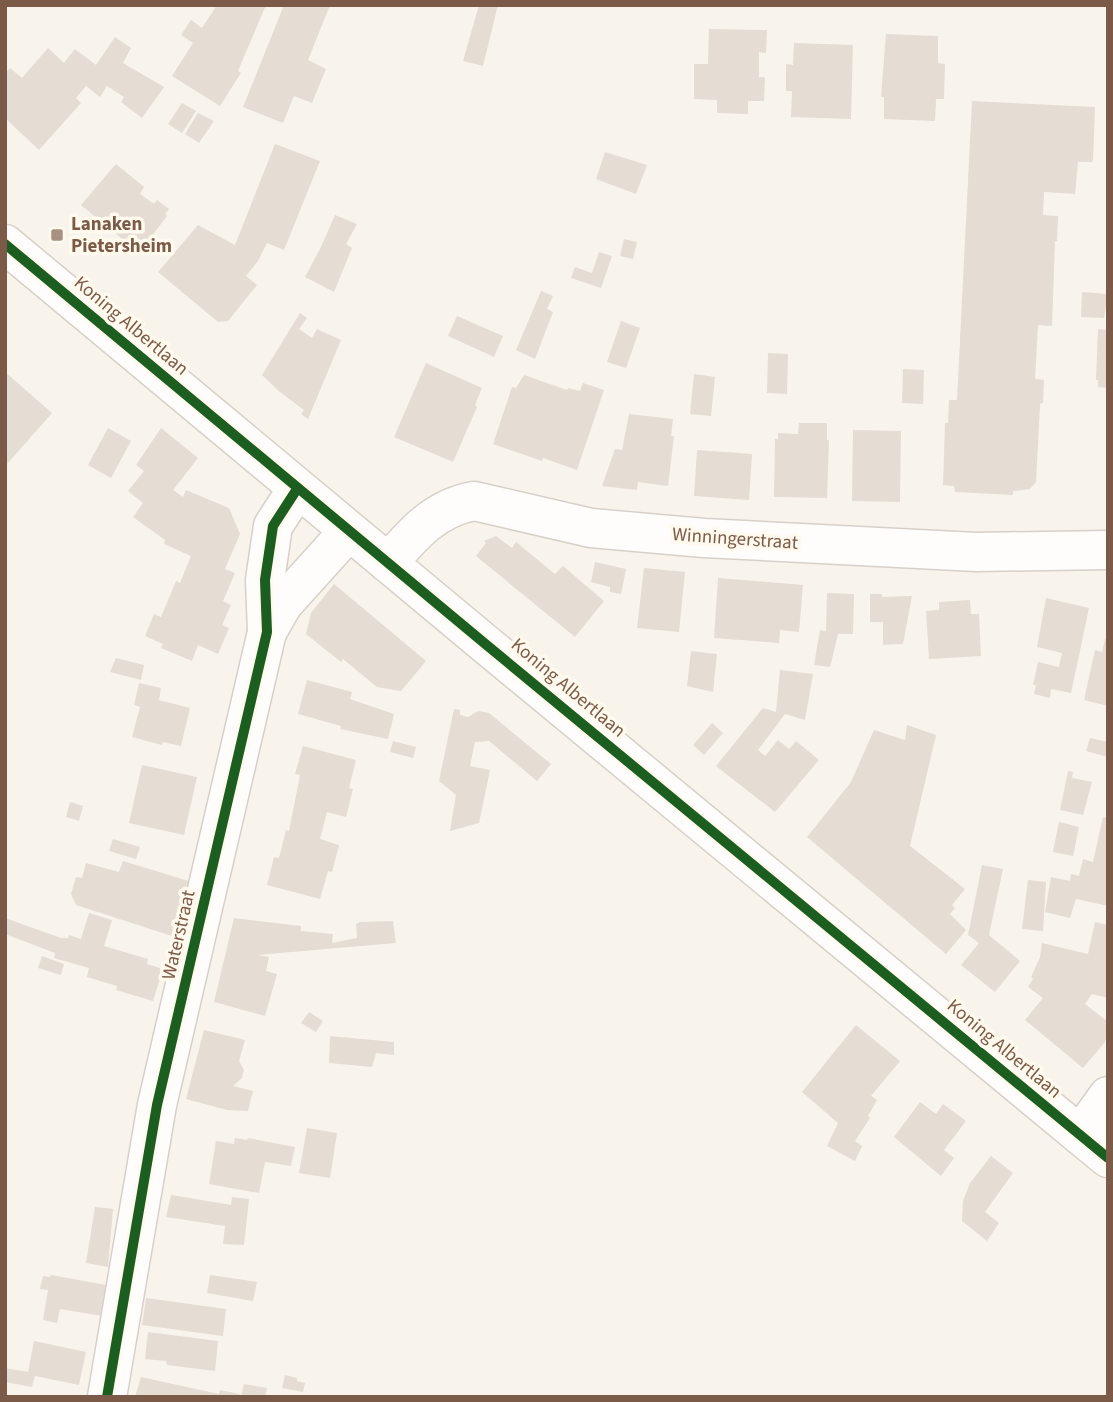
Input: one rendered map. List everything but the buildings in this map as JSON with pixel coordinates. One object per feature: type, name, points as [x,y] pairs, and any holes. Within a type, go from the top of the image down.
[{"type":"street","name":"Koning Albertlaan","points":[[5,244],[348,532],[388,562],[1094,1146]]},
{"type":"street","name":"Waterstraat","points":[[107,1397],[157,1105],[267,632],[265,580],[273,526],[297,489]]},
{"type":"street","name":"Winningerstraat","points":[[388,562],[411,536],[433,517],[455,505],[474,501],[592,528],[704,538],[976,552],[1108,550]]},
{"type":"street","name":"Waterstraat","points":[[267,632],[284,604],[348,532]]},
{"type":"street","points":[[1094,1146],[1108,1096]]},
{"type":"cycle path","points":[[5,244],[1108,1158]]},
{"type":"cycle path","points":[[107,1397],[157,1105],[267,632],[265,580],[273,526],[297,489]]},
{"type":"place","name":"Lanaken Pietersheim","points":[[57,235]]}]
